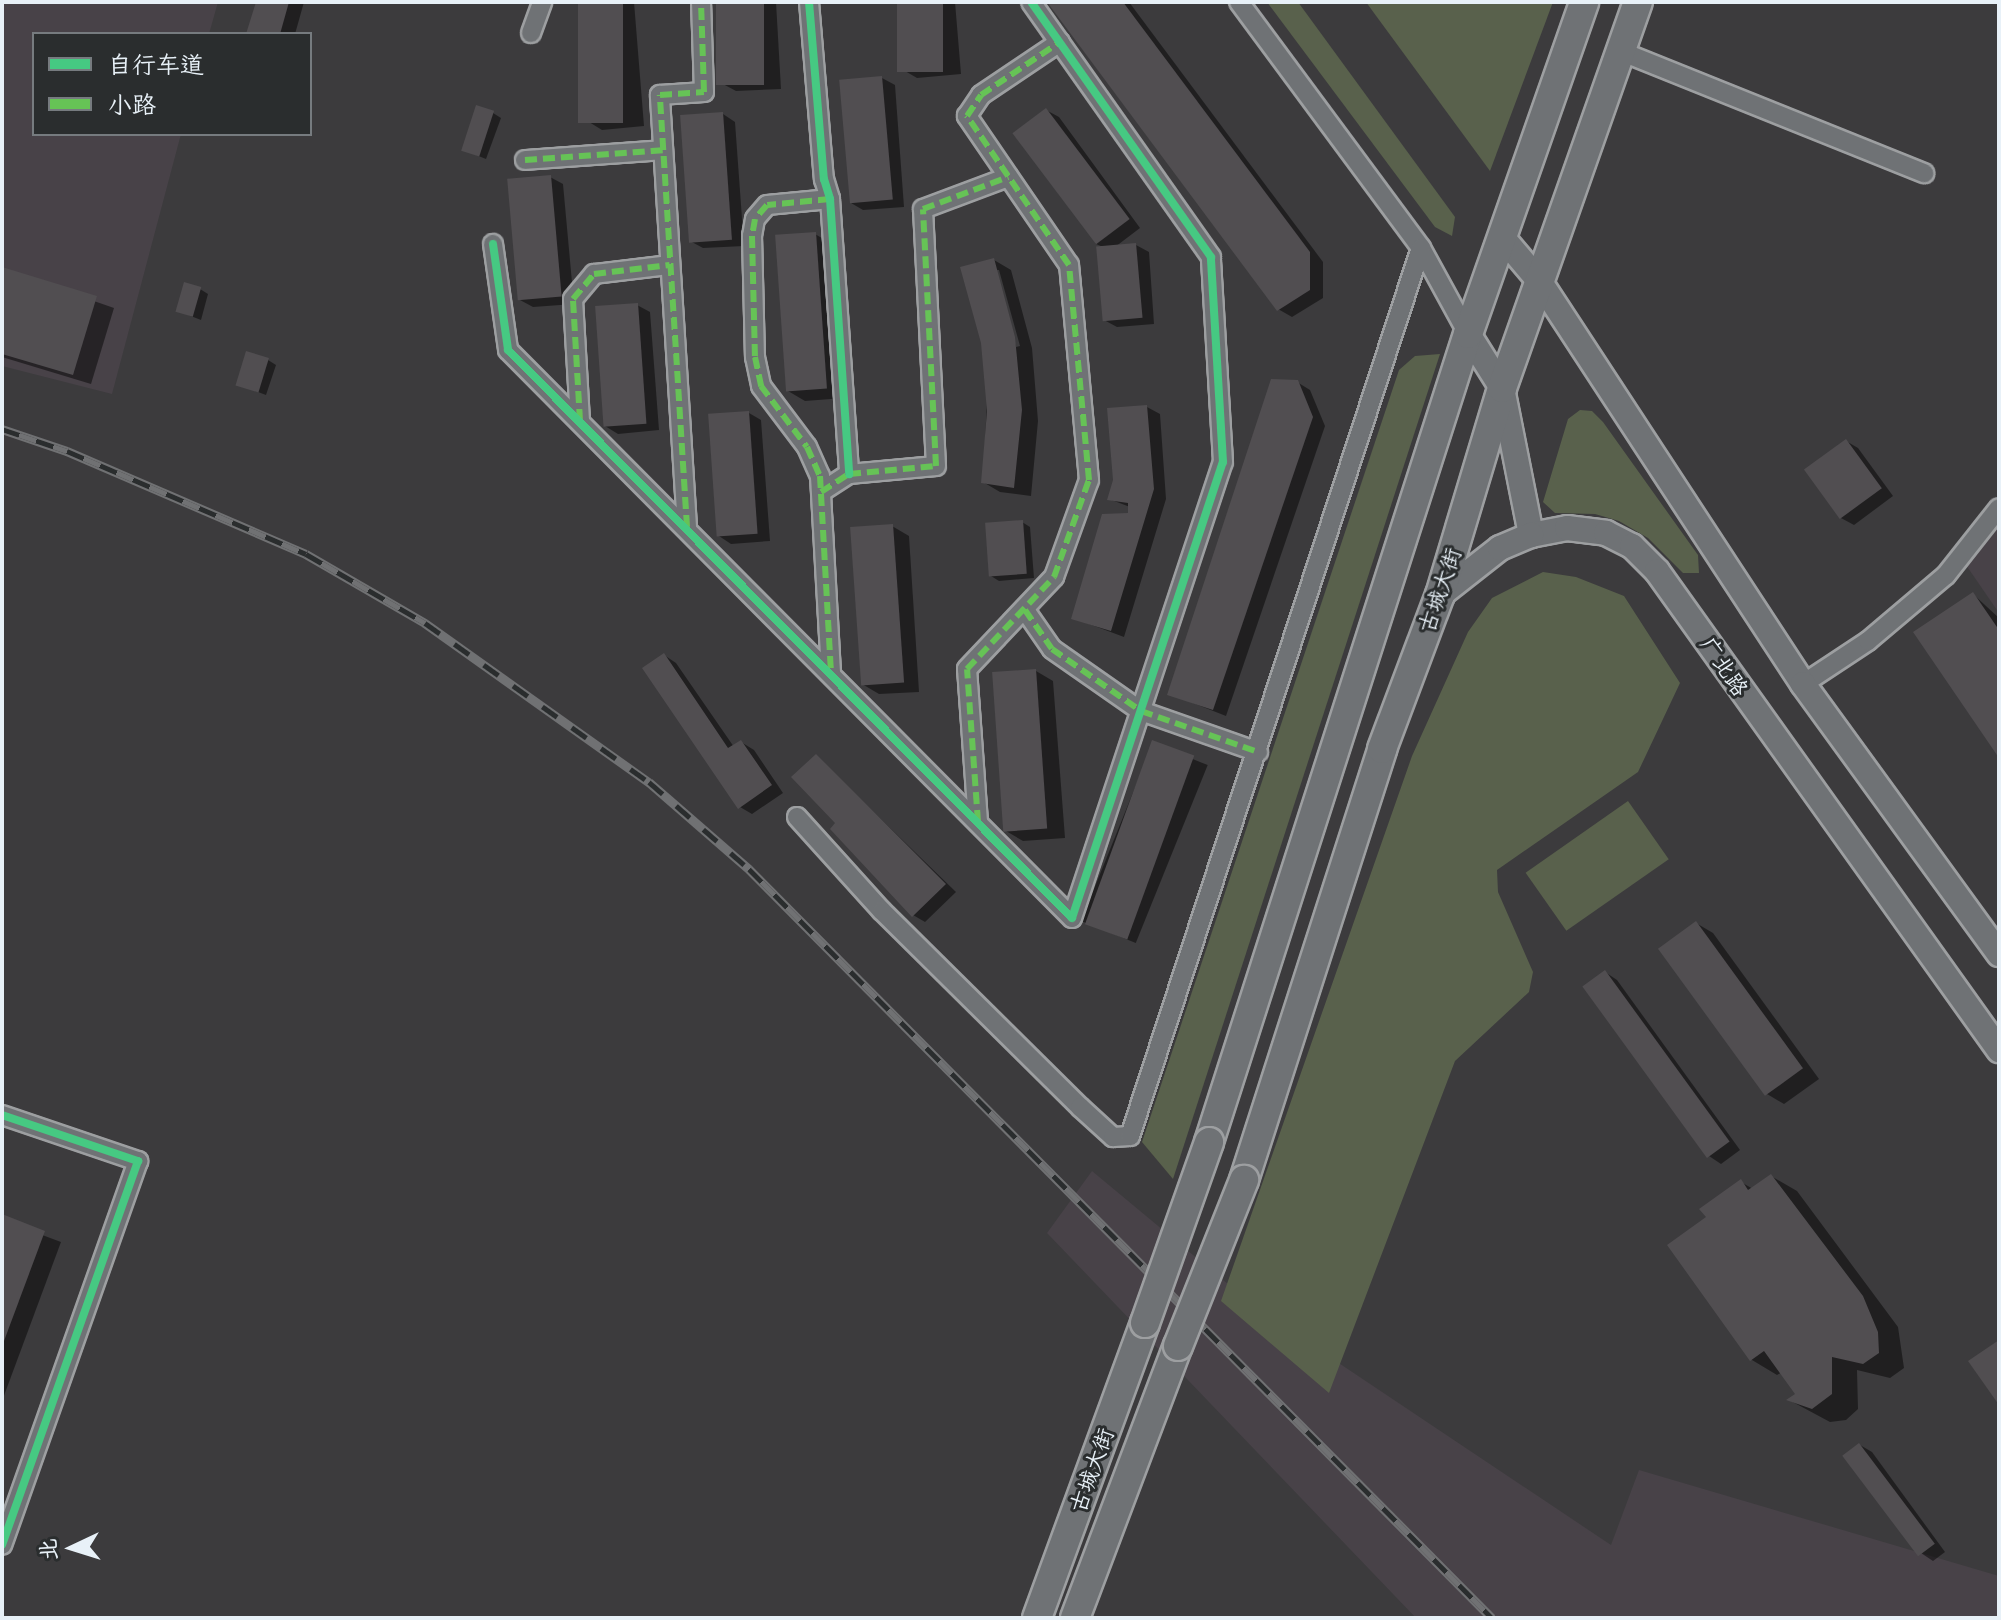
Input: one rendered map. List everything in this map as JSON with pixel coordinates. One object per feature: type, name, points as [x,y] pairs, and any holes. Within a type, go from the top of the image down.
[{"type":"main road","points":[[1531,535],[1502,388],[1468,334],[1584,2]]},
{"type":"main road","name":"古城大街","points":[[1075,1618],[1244,1180],[1382,749],[1440,595],[1502,388],[1638,2]]},
{"type":"main road","points":[[1502,237],[1540,282],[1803,684],[1999,954]]},
{"type":"main road","name":"古城大街","points":[[1037,1618],[1209,1142],[1468,334]]},
{"type":"main road","name":"广北路","points":[[1440,595],[1500,548],[1531,535],[1567,528],[1606,533],[1632,546],[1657,571],[1999,1050]]},
{"type":"street","points":[[531,33],[542,2]]},
{"type":"street","points":[[687,527],[660,95],[704,92],[701,2]]},
{"type":"street","points":[[809,2],[824,179],[830,199],[849,474]]},
{"type":"street","points":[[493,244],[508,350],[1072,918],[1223,462],[1211,257],[1031,2]]},
{"type":"street","points":[[1239,2],[1421,248],[1468,334]]},
{"type":"street","points":[[978,822],[967,669],[1054,577],[1089,480],[1069,265],[967,116],[971,105],[1060,42]]},
{"type":"street","points":[[1620,51],[1924,173]]},
{"type":"street","points":[[525,160],[663,150]]},
{"type":"street","points":[[821,492],[849,474],[936,466],[923,209],[1008,177]]},
{"type":"street","points":[[830,199],[767,205],[755,219],[752,236],[755,357],[761,386],[807,447],[821,492],[831,673]]},
{"type":"street","points":[[797,817],[882,911],[1080,1107],[1113,1137],[1130,1136],[1421,248]]},
{"type":"street","points":[[580,421],[573,299],[579,287],[594,274],[669,265]]},
{"type":"street","points":[[1803,684],[1868,641],[1946,575],[1999,508]]},
{"type":"street","points":[[1025,610],[1052,649],[1141,711],[1258,752]]},
{"type":"street","points":[[2,1115],[138,1161],[2,1545]]},
{"type":"shaded area","points":[[2,2],[218,2],[210,32],[32,32],[32,136],[180,136],[112,394],[2,366]]},
{"type":"shaded area","points":[[1999,527],[1999,613],[1966,565]]},
{"type":"shaded area","points":[[1092,1171],[1258,1309],[1611,1545],[1639,1470],[1999,1576],[1999,1618],[1416,1618],[1047,1233]]},
{"type":"green space","points":[[1267,2],[1298,2],[1455,217],[1452,236],[1435,227]]},
{"type":"green space","points":[[1366,2],[1553,2],[1490,171],[1374,13]]},
{"type":"green space","points":[[1440,354],[1173,1179],[1142,1142],[1399,370],[1415,356]]},
{"type":"green space","points":[[1580,410],[1592,411],[1603,422],[1698,555],[1699,573],[1683,573],[1648,538],[1619,521],[1595,514],[1555,513],[1543,502],[1568,419]]},
{"type":"green space","points":[[1543,572],[1576,577],[1624,596],[1680,683],[1638,772],[1497,870],[1498,892],[1533,972],[1529,992],[1455,1061],[1329,1393],[1221,1301],[1412,756],[1468,632],[1492,598]]},
{"type":"green space","points":[[1628,801],[1669,859],[1566,931],[1526,873]]},
{"type":"building","points":[[256,2],[289,2],[281,32],[247,32]]},
{"type":"building","points":[[578,2],[623,2],[623,123],[578,123]]},
{"type":"building","points":[[716,2],[764,2],[764,85],[716,85]]},
{"type":"building","points":[[897,2],[943,2],[943,72],[897,72]]},
{"type":"building","points":[[1047,2],[1123,2],[1310,252],[1310,290],[1277,311]]},
{"type":"building","points":[[882,76],[893,200],[850,203],[839,80]]},
{"type":"building","points":[[476,105],[494,111],[479,157],[461,151]]},
{"type":"building","points":[[1046,108],[1130,219],[1096,244],[1012,133]]},
{"type":"building","points":[[723,112],[732,240],[689,243],[680,115]]},
{"type":"building","points":[[551,175],[562,297],[518,300],[507,179]]},
{"type":"building","points":[[816,232],[827,389],[786,391],[775,235]]},
{"type":"building","points":[[1136,243],[1143,318],[1103,321],[1096,246]]},
{"type":"building","points":[[994,258],[1015,337],[1022,410],[1014,488],[981,483],[987,411],[981,343],[960,267]]},
{"type":"building","points":[[2,267],[97,296],[73,375],[2,354]]},
{"type":"building","points":[[184,282],[201,287],[193,317],[175,312]]},
{"type":"building","points":[[638,303],[646,424],[604,427],[595,306]]},
{"type":"building","points":[[246,351],[269,358],[258,392],[235,385]]},
{"type":"building","points":[[1271,379],[1298,380],[1313,417],[1213,710],[1167,695]]},
{"type":"building","points":[[1147,405],[1154,489],[1111,631],[1071,619],[1102,514],[1128,513],[1128,503],[1107,500],[1113,480],[1107,408]]},
{"type":"building","points":[[749,411],[758,534],[717,537],[708,414]]},
{"type":"building","points":[[1846,439],[1882,488],[1840,519],[1804,470]]},
{"type":"building","points":[[1023,520],[1027,574],[989,577],[985,523]]},
{"type":"building","points":[[893,524],[904,683],[861,686],[850,527]]},
{"type":"building","points":[[1973,592],[1999,630],[1999,758],[1913,632]]},
{"type":"building","points":[[664,653],[728,748],[741,740],[772,785],[738,809],[642,668]]},
{"type":"building","points":[[1036,669],[1047,829],[1003,832],[992,672]]},
{"type":"building","points":[[1152,740],[1194,755],[1127,940],[1085,924]]},
{"type":"building","points":[[816,754],[946,884],[912,917],[830,829],[835,823],[791,777]]},
{"type":"building","points":[[1696,921],[1803,1068],[1765,1096],[1658,949]]},
{"type":"building","points":[[1605,970],[1730,1142],[1707,1158],[1582,986]]},
{"type":"building","points":[[1771,1174],[1863,1296],[1878,1332],[1879,1353],[1863,1364],[1832,1357],[1832,1394],[1812,1409],[1786,1400],[1795,1394],[1764,1351],[1750,1361],[1667,1245],[1706,1217],[1699,1209],[1741,1179],[1748,1190]]},
{"type":"building","points":[[2,1214],[45,1231],[4,1341],[2,1341]]},
{"type":"building","points":[[1999,1340],[1999,1405],[1968,1361]]},
{"type":"building","points":[[1859,1443],[1935,1544],[1918,1556],[1842,1456]]},
{"type":"railway","points":[[2,429],[67,451],[306,554],[425,623],[649,782],[749,869],[1492,1618]]},
{"type":"marked path","points":[[687,527],[660,95],[704,92],[701,2]]},
{"type":"marked path","points":[[978,822],[967,669],[1054,577],[1089,480],[1069,265],[967,116],[981,95],[1060,42]]},
{"type":"marked path","points":[[525,160],[663,150]]},
{"type":"marked path","points":[[821,492],[849,474],[936,466],[923,209],[1008,177]]},
{"type":"marked path","points":[[830,199],[767,205],[755,219],[752,236],[755,357],[761,386],[807,447],[820,476],[831,673]]},
{"type":"marked path","points":[[580,421],[573,299],[594,274],[669,265]]},
{"type":"marked path","points":[[1025,610],[1052,649],[1141,711],[1258,752]]},
{"type":"cycle path","points":[[809,2],[824,179],[830,199],[849,474]]},
{"type":"cycle path","points":[[493,244],[508,350],[1072,918],[1223,462],[1211,257],[1031,2]]},
{"type":"cycle path","points":[[2,1115],[138,1161],[2,1545]]}]
